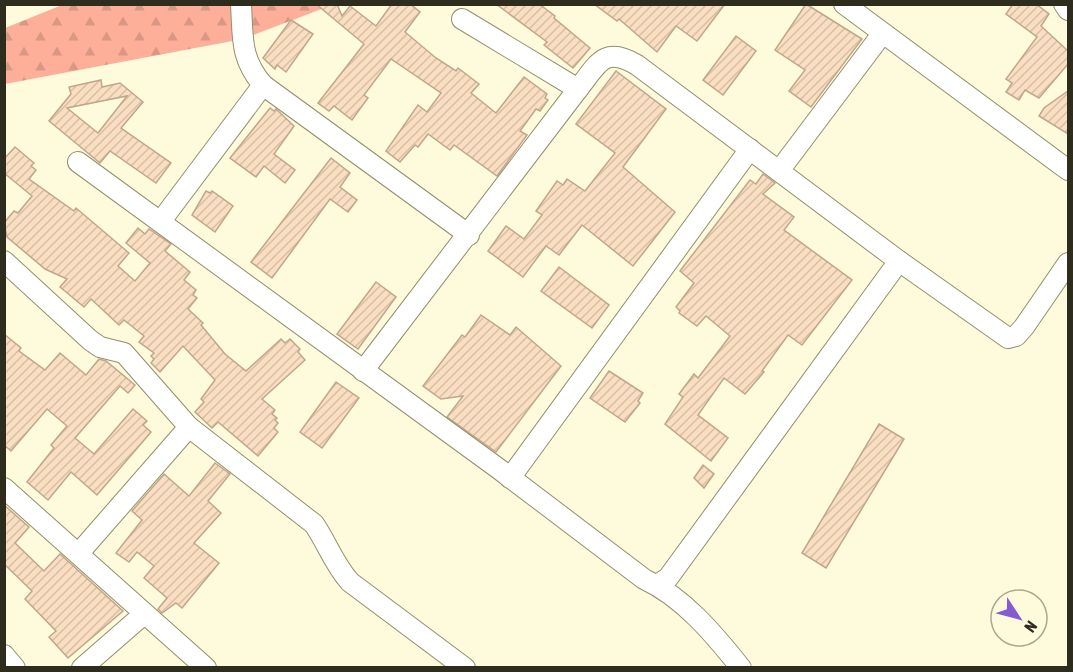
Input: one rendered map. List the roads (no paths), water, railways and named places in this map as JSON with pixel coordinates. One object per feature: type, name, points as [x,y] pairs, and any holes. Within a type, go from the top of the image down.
[{"type":"street","points":[[241,4],[243,51],[249,69],[263,85],[469,235]]},
{"type":"street","points":[[844,4],[1068,170]]},
{"type":"street","points":[[1064,4],[1068,10]]},
{"type":"street","points":[[462,19],[578,89]]},
{"type":"street","points":[[779,171],[882,33]]},
{"type":"street","points":[[363,371],[469,235],[578,89],[604,57],[616,55],[637,65],[899,261],[1008,338],[1016,336],[1024,327],[1068,263]]},
{"type":"street","points":[[162,221],[263,85]]},
{"type":"street","points":[[510,478],[750,150]]},
{"type":"street","points":[[78,162],[162,221],[644,579],[657,585],[698,618],[732,664]]},
{"type":"street","points":[[4,261],[90,340],[100,347],[124,353],[189,427],[314,524],[323,537],[337,567],[350,582],[465,668]]},
{"type":"street","points":[[657,585],[668,578],[899,261]]},
{"type":"street","points":[[79,553],[189,427]]},
{"type":"street","points":[[4,488],[206,668]]},
{"type":"street","points":[[82,668],[144,614]]},
{"type":"street","points":[[4,655],[15,668]]}]
